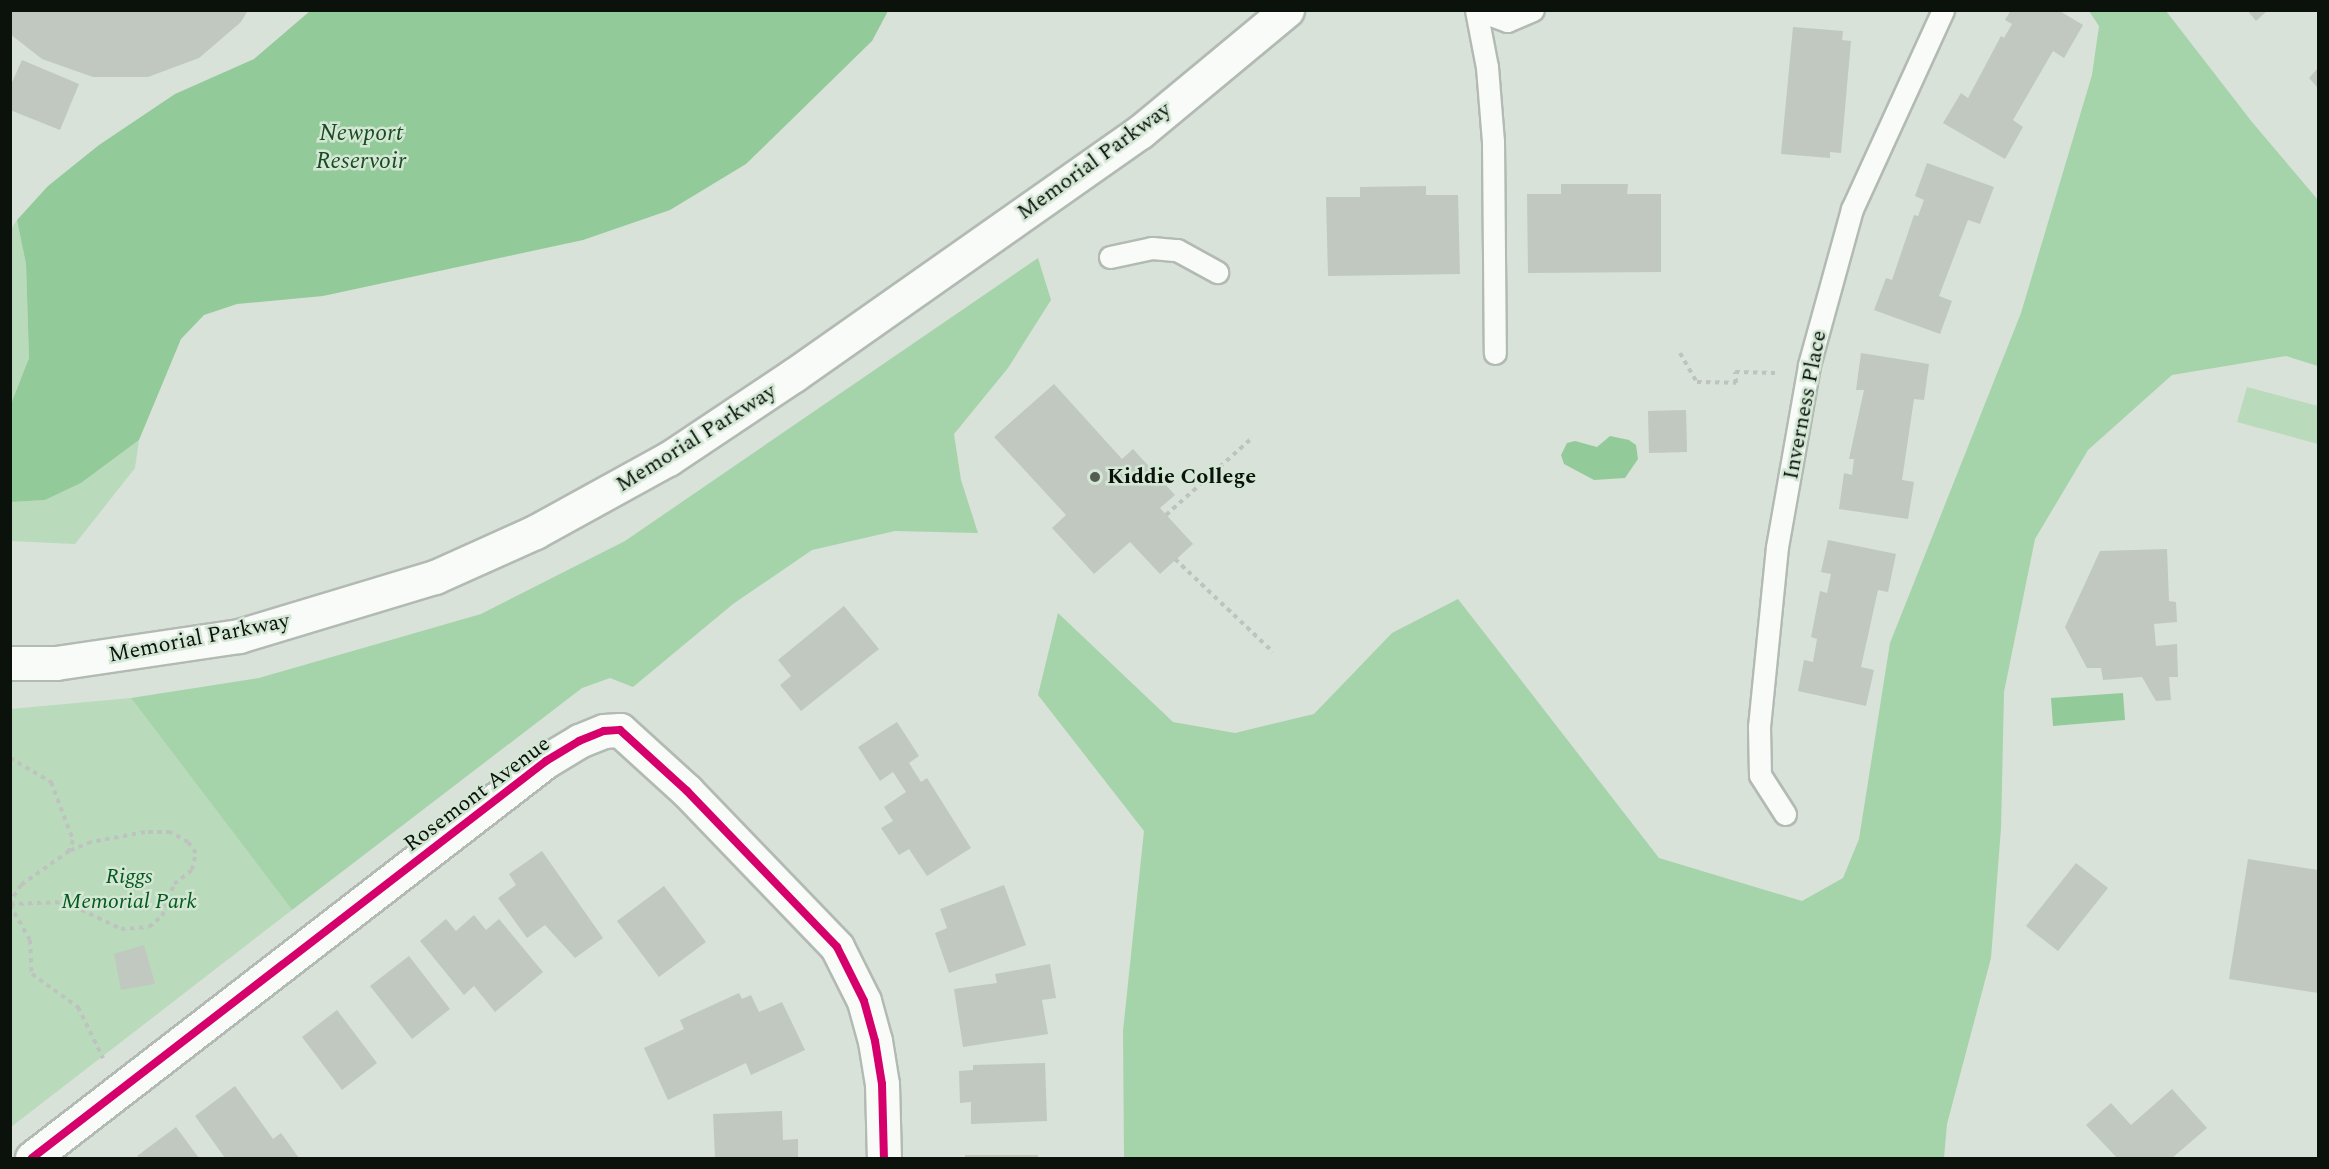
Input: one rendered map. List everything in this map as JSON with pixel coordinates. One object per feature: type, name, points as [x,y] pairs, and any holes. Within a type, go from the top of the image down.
[{"type":"main road","name":"Memorial Parkway","points":[[10,663],[56,663],[239,636],[435,577],[535,532],[668,459],[795,375],[1140,132],[1287,10]]},
{"type":"main road","name":"Rosemont Avenue","points":[[32,1158],[546,761],[579,741],[604,731],[620,730],[687,791],[837,947],[864,1001],[875,1041],[882,1084],[884,1158]]},
{"type":"lane","points":[[1477,10],[1507,21],[1533,10]]},
{"type":"lane","points":[[1477,10],[1487,67],[1493,141],[1495,353]]},
{"type":"lane","name":"Inverness Place","points":[[1785,814],[1760,774],[1759,727],[1777,547],[1809,365],[1852,209],[1943,10]]},
{"type":"lane","points":[[1110,257],[1152,248],[1177,250],[1217,272]]},
{"type":"path","points":[[1680,353],[1697,382],[1736,383],[1736,372],[1775,373]]},
{"type":"path","points":[[1166,515],[1252,438]]},
{"type":"path","points":[[1175,560],[1273,652]]},
{"type":"path","points":[[10,758],[51,782],[73,840],[69,851]]},
{"type":"path","points":[[171,832],[188,842],[196,853],[192,870],[174,884],[162,916],[149,927],[121,929],[65,902],[10,904],[21,885],[69,851],[123,836],[171,832]]},
{"type":"path","points":[[10,904],[30,940],[32,974],[78,1007],[107,1066],[126,1086]]},
{"type":"green space","points":[[17,220],[26,264],[29,358],[11,404],[10,231]]},
{"type":"green space","points":[[2247,387],[2318,406],[2318,444],[2237,422]]},
{"type":"green space","points":[[139,440],[135,468],[75,544],[11,541],[11,502],[45,500],[81,483]]},
{"type":"green space","name":"Riggs Memorial Park","points":[[131,698],[292,910],[11,1127],[11,709]]},
{"type":"shaded area","points":[[2089,11],[2166,11],[2252,122],[2318,200],[2318,366],[2286,356],[2172,375],[2088,450],[2035,539],[2004,692],[2001,828],[1991,958],[1947,1124],[1944,1158],[1124,1158],[1123,1031],[1144,831],[1038,695],[1058,613],[1173,722],[1235,733],[1314,714],[1392,633],[1458,599],[1659,858],[1802,901],[1843,878],[1859,839],[1890,643],[2021,313],[2092,75],[2099,26]]},
{"type":"shaded area","points":[[1038,258],[1051,300],[1008,368],[954,434],[961,480],[978,533],[895,531],[812,550],[733,604],[633,687],[610,678],[582,688],[292,910],[131,698],[259,678],[481,614],[625,541]]},
{"type":"water","name":"Newport Reservoir","points":[[310,11],[888,11],[872,41],[746,164],[670,210],[583,240],[323,296],[237,304],[204,315],[181,339],[139,440],[81,483],[45,500],[11,502],[11,404],[29,358],[26,264],[17,220],[48,186],[99,145],[175,94],[254,59]]},
{"type":"water","points":[[1610,436],[1629,440],[1636,445],[1638,459],[1625,478],[1594,480],[1564,464],[1561,455],[1567,443],[1575,441],[1597,447]]},
{"type":"water","points":[[2123,693],[2125,720],[2053,726],[2051,698]]},
{"type":"building","points":[[10,10],[248,10],[241,22],[199,58],[148,77],[93,77],[42,59],[10,34]]},
{"type":"building","points":[[2011,10],[2058,10],[2083,25],[2064,58],[2053,51],[2013,120],[2023,127],[2005,159],[1943,123],[1961,93],[1968,98],[2001,36],[2004,38],[2012,24],[2005,20]]},
{"type":"building","points":[[2247,10],[2268,10],[2256,21]]},
{"type":"building","points":[[1793,27],[1843,31],[1842,40],[1851,41],[1841,153],[1830,152],[1830,158],[1781,154]]},
{"type":"building","points":[[22,60],[79,84],[60,130],[10,110],[10,87]]},
{"type":"building","points":[[2318,68],[2318,88],[2309,78]]},
{"type":"building","points":[[1927,163],[1994,187],[1980,224],[1968,220],[1939,296],[1952,301],[1940,334],[1874,310],[1886,278],[1892,280],[1914,215],[1918,216],[1924,200],[1915,196]]},
{"type":"building","points":[[1561,184],[1628,184],[1627,194],[1661,194],[1661,272],[1528,273],[1527,194],[1561,194]]},
{"type":"building","points":[[1426,186],[1426,195],[1458,195],[1460,274],[1328,276],[1326,197],[1360,197],[1360,187]]},
{"type":"building","points":[[1861,353],[1929,364],[1924,400],[1914,399],[1902,480],[1914,482],[1908,519],[1839,509],[1844,473],[1852,475],[1854,459],[1849,459],[1864,390],[1856,390]]},
{"type":"building","name":"Kiddie College","points":[[1054,384],[1122,459],[1133,449],[1175,495],[1160,508],[1193,544],[1160,574],[1130,542],[1094,574],[1052,528],[1066,515],[994,437]]},
{"type":"building","points":[[1686,410],[1687,452],[1649,453],[1648,411]]},
{"type":"building","points":[[1828,540],[1896,554],[1888,592],[1878,590],[1861,667],[1874,670],[1866,706],[1798,691],[1804,660],[1813,662],[1817,639],[1811,637],[1820,591],[1827,593],[1831,574],[1821,572]]},
{"type":"building","points":[[2167,549],[2169,601],[2176,602],[2177,622],[2154,624],[2156,646],[2177,644],[2178,677],[2169,677],[2171,700],[2156,701],[2142,677],[2103,680],[2101,668],[2087,668],[2065,627],[2100,551]]},
{"type":"building","points":[[844,606],[879,649],[801,711],[780,685],[791,676],[778,660]]},
{"type":"building","points":[[897,722],[919,756],[909,763],[921,782],[927,778],[971,848],[927,876],[909,849],[899,855],[881,828],[893,821],[884,807],[906,792],[893,772],[880,781],[858,747]]},
{"type":"building","points":[[542,851],[603,938],[575,958],[545,925],[527,938],[498,898],[516,885],[509,874]]},
{"type":"building","points":[[2248,859],[2318,870],[2318,993],[2229,979]]},
{"type":"building","points":[[2076,863],[2108,888],[2058,951],[2026,926]]},
{"type":"building","points":[[1004,885],[1026,945],[949,973],[935,933],[947,928],[940,909]]},
{"type":"building","points":[[664,886],[706,942],[659,977],[617,921]]},
{"type":"building","points":[[474,915],[486,930],[499,919],[543,972],[495,1012],[474,986],[464,995],[420,941],[446,919],[456,931]]},
{"type":"building","points":[[144,945],[155,984],[121,990],[114,954]]},
{"type":"building","points":[[409,956],[450,1009],[412,1039],[370,986]]},
{"type":"building","points":[[1050,964],[1056,998],[1042,1000],[1048,1034],[963,1047],[954,989],[997,983],[995,974]]},
{"type":"building","points":[[739,993],[742,999],[751,995],[759,1012],[782,1002],[805,1050],[751,1075],[746,1063],[668,1100],[644,1048],[684,1029],[680,1020]]},
{"type":"building","points":[[337,1010],[377,1063],[342,1090],[302,1037]]},
{"type":"building","points":[[1045,1063],[1047,1121],[971,1124],[971,1102],[960,1103],[959,1071],[973,1070],[973,1065]]},
{"type":"building","points":[[235,1086],[273,1139],[281,1133],[299,1158],[225,1158],[195,1116]]},
{"type":"building","points":[[2172,1089],[2207,1128],[2172,1158],[2117,1158],[2086,1125],[2111,1103],[2131,1125]]},
{"type":"building","points":[[782,1111],[783,1140],[798,1139],[798,1158],[715,1158],[713,1114]]},
{"type":"building","points":[[176,1127],[199,1158],[140,1158],[137,1156]]},
{"type":"building","points":[[965,1155],[1038,1155],[1038,1158],[965,1158]]},
{"type":"cycle path","points":[[32,1158],[546,761],[579,741],[604,731],[620,730],[687,791],[837,947],[864,1001],[875,1041],[882,1084],[884,1158]]},
{"type":"place","name":"Kiddie College","points":[[1095,477]]}]
